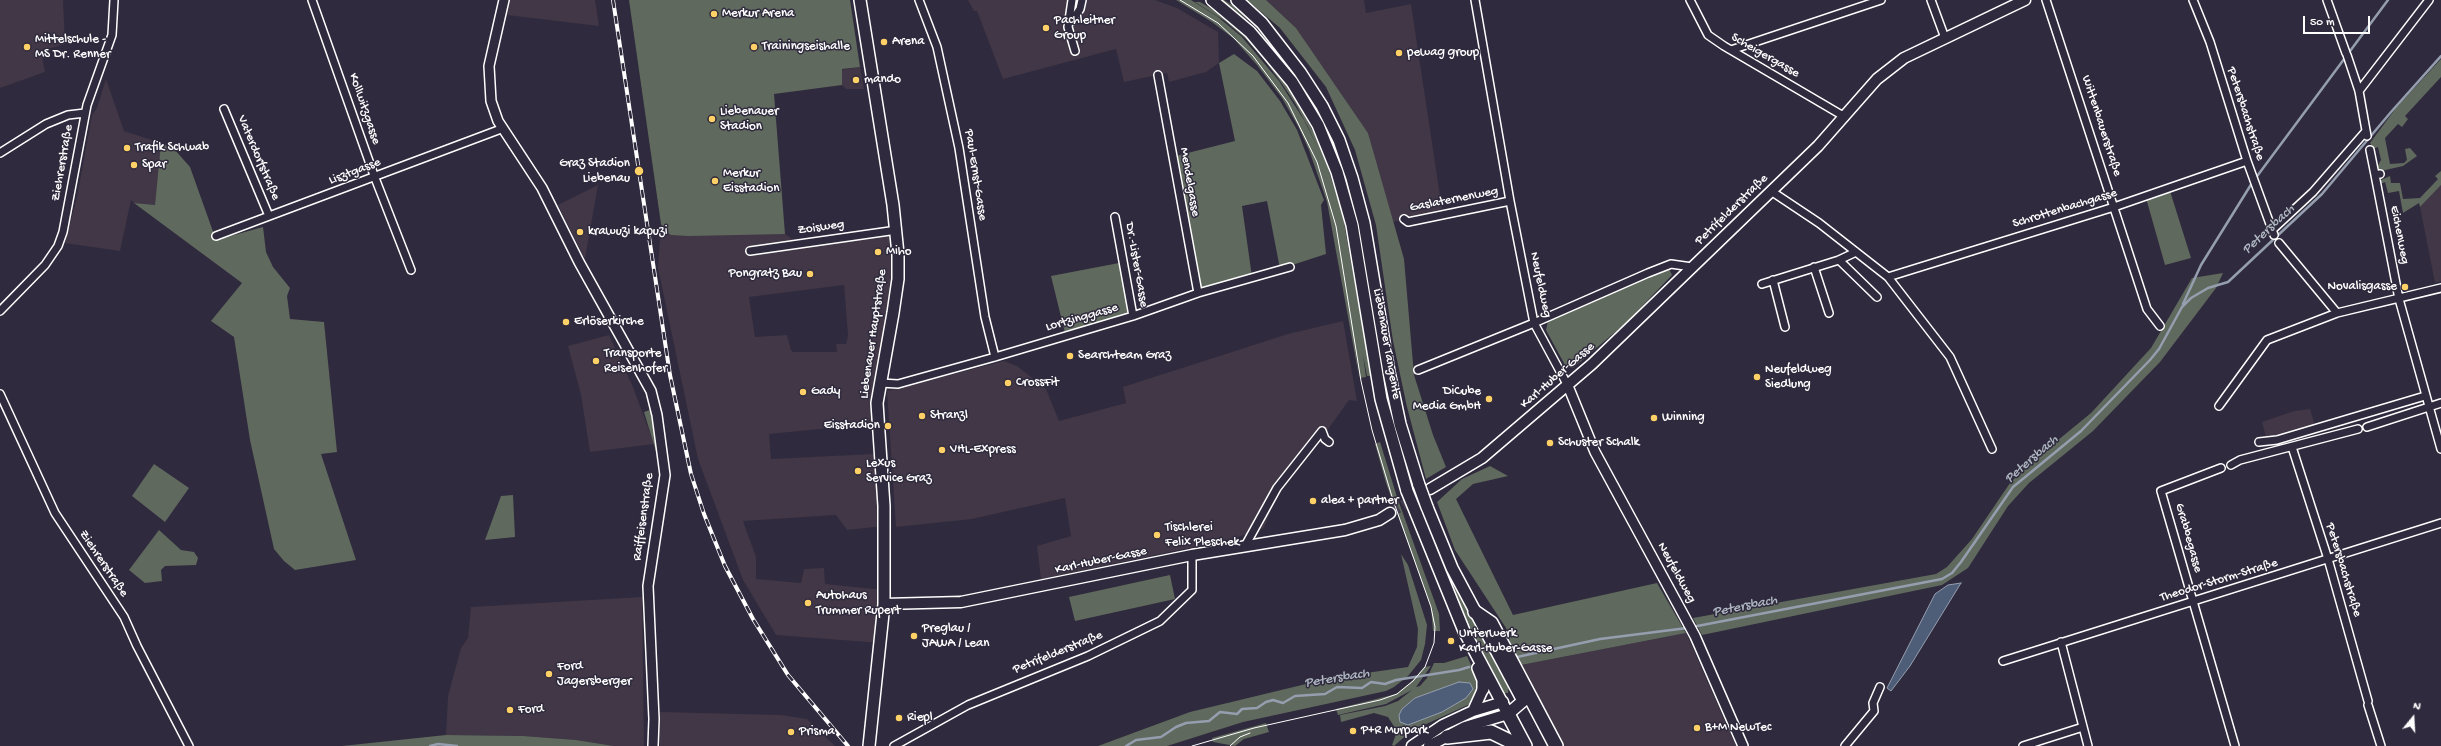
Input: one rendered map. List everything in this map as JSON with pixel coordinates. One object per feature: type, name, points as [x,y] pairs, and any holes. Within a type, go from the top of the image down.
[{"type":"highway","points":[[1475,612],[1491,623],[1556,746]]},
{"type":"highway","points":[[1523,701],[1546,746]]},
{"type":"highway","points":[[1508,714],[1525,746]]},
{"type":"highway","points":[[1447,737],[1491,732],[1520,746]]},
{"type":"main road","name":"Liebenauer Hauptstraße","points":[[860,0],[897,230],[898,279],[877,403],[884,506],[884,604],[869,746]]},
{"type":"main road","name":"Liebenauer Tangente","points":[[1212,0],[1250,32],[1292,82],[1318,125],[1337,172],[1352,225],[1381,399],[1408,491],[1442,582],[1471,646],[1508,714]]},
{"type":"main road","name":"Liebenauer Tangente","points":[[1237,0],[1262,23],[1300,72],[1322,106],[1339,140],[1352,178],[1364,223],[1389,372],[1400,424],[1419,485],[1452,568],[1523,701]]},
{"type":"main road","name":"Petrifelderstraße","points":[[1692,267],[1845,117],[1877,79],[1904,58],[2025,0]]},
{"type":"main road","name":"Karl-Huber-Gasse","points":[[1430,490],[1482,458],[1568,386],[1692,267]]},
{"type":"main road","name":"Karl-Huber-Gasse","points":[[884,604],[961,602],[1192,555],[1345,530],[1379,520],[1390,513]]},
{"type":"main road","points":[[1471,646],[1483,680],[1483,689],[1473,711]]},
{"type":"main road","points":[[1412,746],[1428,733],[1473,711],[1502,702],[1523,701]]},
{"type":"main road","points":[[1429,746],[1466,727],[1508,714],[1523,701]]},
{"type":"street","name":"Ziehrerstraße","points":[[0,311],[45,265],[58,246],[63,232],[85,113],[112,35],[114,0]]},
{"type":"street","name":"Kollwitzgasse","points":[[312,0],[375,178],[411,270]]},
{"type":"street","name":"Raiffeisenstraße","points":[[504,0],[489,66],[491,101],[502,129],[542,188],[579,262],[651,391],[657,415],[665,475],[648,586],[654,719],[653,746]]},
{"type":"street","name":"Paul-Ernst-Gasse","points":[[919,0],[938,47],[960,148],[985,317],[995,357]]},
{"type":"street","points":[[1072,0],[1070,38],[1075,51]]},
{"type":"street","points":[[1070,24],[1080,9],[1082,0]]},
{"type":"street","name":"Neufeldweg","points":[[1475,0],[1510,201],[1534,323],[1568,386],[1594,452],[1695,636],[1744,746]]},
{"type":"street","name":"Scheigergasse","points":[[1690,0],[1708,35],[1845,117]]},
{"type":"street","points":[[1731,50],[1882,0]]},
{"type":"street","points":[[1931,0],[1945,38]]},
{"type":"street","name":"Wittenbauerstraße","points":[[2046,0],[2147,308],[2160,326]]},
{"type":"street","name":"Petersbachstraße","points":[[2193,0],[2210,42],[2247,161],[2272,233],[2313,192],[2366,134],[2359,91]]},
{"type":"street","points":[[2327,0],[2359,91]]},
{"type":"street","points":[[2359,91],[2429,0]]},
{"type":"street","name":"Mendelgasse","points":[[1158,75],[1198,293]]},
{"type":"street","name":"Vaterdorfstraße","points":[[224,108],[269,216]]},
{"type":"street","points":[[0,153],[46,124],[68,115],[85,113]]},
{"type":"street","name":"Lisztgasse","points":[[216,236],[375,178],[502,129]]},
{"type":"street","name":"Eichenweg","points":[[2370,150],[2378,175],[2399,299]]},
{"type":"street","name":"Schrottenbachgasse","points":[[1888,277],[2114,207],[2247,161]]},
{"type":"street","points":[[1771,191],[1819,223],[1888,277],[1950,357],[1992,449]]},
{"type":"street","name":"Gaslaternenweg","points":[[1404,219],[1408,222],[1510,201]]},
{"type":"street","name":"Dr.-Lister-Gasse","points":[[1115,217],[1133,316]]},
{"type":"street","name":"Zoisweg","points":[[750,251],[897,230]]},
{"type":"street","points":[[2279,243],[2337,313]]},
{"type":"street","points":[[1762,284],[1839,260],[1856,252]]},
{"type":"street","points":[[1839,260],[1877,297]]},
{"type":"street","points":[[1418,370],[1534,323],[1671,264],[1692,267]]},
{"type":"street","name":"Lortzinggasse","points":[[880,383],[898,384],[995,357],[1133,316],[1198,293],[1290,267]]},
{"type":"street","points":[[1814,267],[1829,313]]},
{"type":"street","points":[[1773,280],[1786,327]]},
{"type":"street","points":[[2219,406],[2267,340],[2337,313],[2441,288]]},
{"type":"street","points":[[2399,299],[2441,449]]},
{"type":"street","name":"Ziehrerstraße","points":[[0,394],[55,513],[124,617],[137,646],[189,746]]},
{"type":"street","points":[[2258,442],[2277,440],[2425,396]]},
{"type":"street","points":[[2367,427],[2441,403]]},
{"type":"street","points":[[2231,465],[2240,460],[2358,429]]},
{"type":"street","points":[[1245,546],[1276,488],[1286,478],[1322,431],[1325,439],[1329,442]]},
{"type":"street","name":"Petersbachstraße","points":[[2292,447],[2328,559],[2381,746]]},
{"type":"street","name":"Grabbegasse","points":[[2221,468],[2161,490],[2235,746]]},
{"type":"street","name":"Theodor-Storm-Straße","points":[[2003,661],[2441,523]]},
{"type":"street","name":"Petrifelderstraße","points":[[894,746],[968,705],[1088,656],[1160,622],[1192,590],[1192,555]]},
{"type":"street","points":[[2061,642],[2088,746]]},
{"type":"street","points":[[1845,746],[1874,711],[1873,703],[1880,687]]},
{"type":"street","points":[[2023,746],[2083,727]]},
{"type":"shaded area","name":"Mittelschule - MS Dr. Renner","points":[[0,0],[63,0],[65,44],[41,51],[45,72],[0,88]]},
{"type":"shaded area","points":[[510,0],[595,0],[599,26],[507,15]]},
{"type":"shaded area","points":[[968,0],[1155,0],[1177,8],[1218,32],[1219,63],[1206,72],[1169,82],[1167,73],[1124,82],[1116,49],[1003,79],[977,11],[974,11]]},
{"type":"shaded area","points":[[1266,0],[1364,0],[1366,13],[1411,4],[1442,209],[1393,222],[1368,133],[1296,28]]},
{"type":"shaded area","points":[[860,67],[864,89],[846,89],[842,85],[841,70]]},
{"type":"shaded area","points":[[106,79],[124,131],[161,143],[155,205],[134,203],[131,200],[120,251],[65,243],[77,197],[92,115],[97,108]]},
{"type":"shaded area","name":"krawuzi kapuzi","points":[[598,185],[585,259],[558,205]]},
{"type":"shaded area","points":[[2441,185],[2441,281],[2435,283],[2420,207]]},
{"type":"shaded area","points":[[661,224],[663,227],[742,234],[785,234],[800,244],[897,230],[898,254],[878,426],[851,426],[769,434],[771,459],[873,454],[880,456],[884,526],[847,530],[836,515],[743,521],[756,557],[756,579],[801,583],[804,569],[824,568],[825,584],[884,590],[881,643],[776,635],[743,580],[698,459],[658,268]],"holes":[[[844,285],[848,335],[846,344],[836,344],[837,352],[793,352],[791,350],[787,335],[755,337],[749,297]]]},
{"type":"shaded area","points":[[1343,321],[1357,401],[1349,400],[1309,456],[1277,493],[1264,528],[1232,539],[1041,579],[1037,546],[1071,536],[1065,498],[972,519],[896,527],[887,391],[1004,361],[1017,366],[1046,389],[1059,421],[1126,403],[1123,387],[1288,334]]},
{"type":"shaded area","points":[[609,335],[633,387],[654,444],[590,452],[581,395],[568,346]]},
{"type":"shaded area","points":[[2310,409],[2315,426],[2282,435],[2266,437],[2262,422],[2294,411]]},
{"type":"shaded area","name":"Ford Jagersberger","points":[[642,597],[644,746],[614,746],[576,740],[523,736],[446,735],[448,696],[461,648],[468,638],[471,607]]},
{"type":"shaded area","points":[[1686,633],[1736,746],[1561,746],[1521,665]]},
{"type":"shaded area","points":[[660,712],[781,715],[807,719],[835,746],[660,746]]},
{"type":"green space","name":"Liebenauer Stadion","points":[[629,0],[850,0],[860,67],[842,69],[842,85],[774,94],[785,234],[689,236],[671,235],[665,231],[661,224]]},
{"type":"green space","points":[[1176,0],[1191,0],[1218,17],[1242,37],[1279,81],[1304,120],[1318,148],[1308,127],[1295,103],[1265,61],[1246,39],[1225,21],[1195,2],[1200,2],[1222,15],[1246,37],[1276,70],[1294,97],[1314,133],[1325,158],[1343,217],[1371,376],[1367,376],[1363,355],[1366,377],[1360,378],[1353,334],[1359,377],[1327,202],[1309,150],[1298,126],[1282,98],[1257,65],[1233,38],[1212,22]]},
{"type":"green space","points":[[1219,0],[1224,0],[1233,6],[1277,50],[1308,93],[1339,153],[1359,225],[1390,404],[1409,472],[1445,565],[1509,684],[1508,693],[1504,693],[1464,615],[1406,474],[1387,405],[1350,197],[1337,155],[1325,127],[1290,71],[1253,29]]},
{"type":"green space","points":[[1247,0],[1266,0],[1296,28],[1368,133],[1404,259],[1414,375],[1433,435],[1446,467],[1426,479],[1407,407],[1393,341],[1376,225],[1355,150],[1326,87],[1280,28]]},
{"type":"green space","points":[[1234,54],[1257,71],[1280,101],[1297,130],[1324,200],[1321,205],[1326,254],[1280,269],[1267,201],[1242,206],[1252,277],[1198,293],[1172,157],[1235,141],[1219,63]]},
{"type":"green space","points":[[2441,59],[2441,77],[2405,116],[2408,119],[2402,127],[2398,124],[2385,138],[2390,164],[2404,163],[2407,160],[2405,149],[2410,148],[2417,156],[2403,166],[2381,171],[2377,167],[2381,160],[2378,147],[2373,149],[2370,143],[2396,108]]},
{"type":"green space","points":[[161,143],[175,150],[190,167],[216,240],[263,227],[266,252],[273,267],[290,288],[287,296],[290,319],[324,322],[337,452],[321,454],[356,560],[295,570],[284,561],[274,549],[250,440],[234,337],[211,321],[242,283],[134,203],[155,205]]},
{"type":"green space","points":[[2441,171],[2441,185],[2420,207],[2419,203],[2403,213],[2399,191],[2388,193],[2385,182],[2380,184],[2381,180],[2390,176],[2391,183],[2400,183],[2403,199],[2420,198],[2438,179],[2435,176]]},
{"type":"green space","points":[[2170,191],[2191,258],[2165,265],[2146,198]]},
{"type":"green space","points":[[1119,263],[1129,308],[1127,315],[1065,333],[1051,276]]},
{"type":"green space","points":[[1668,267],[1672,275],[1627,322],[1573,368],[1566,367],[1546,330],[1548,321]]},
{"type":"green space","points":[[2223,273],[2216,288],[2160,362],[2093,431],[2029,483],[2008,506],[1968,568],[1942,585],[1702,635],[1693,618],[1936,574],[1947,567],[1972,539],[2010,483],[2030,463],[2091,413],[2151,348],[2192,278]]},
{"type":"green space","points":[[650,410],[654,420],[658,458],[644,412]]},
{"type":"green space","points":[[1380,442],[1397,497],[1439,614],[1440,631],[1433,631],[1431,607],[1386,483],[1375,444]]},
{"type":"green space","points":[[154,464],[189,488],[165,522],[132,496]]},
{"type":"green space","points":[[1490,466],[1508,476],[1473,484],[1456,499],[1513,615],[1657,583],[1686,633],[1521,665],[1511,645],[1506,628],[1455,550],[1437,502],[1462,479]]},
{"type":"green space","points":[[513,495],[515,537],[485,540],[501,496]]},
{"type":"green space","points":[[159,530],[181,550],[194,552],[198,558],[196,565],[165,566],[161,570],[162,581],[145,583],[129,570]]},
{"type":"green space","points":[[1401,554],[1408,565],[1427,625],[1425,644],[1421,660],[1408,676],[1394,687],[1386,691],[1243,722],[1167,746],[1098,746],[1190,712],[1331,678],[1408,667],[1417,647],[1418,629]]},
{"type":"green space","points":[[1170,575],[1175,599],[1075,621],[1069,597]]},
{"type":"green space","points":[[1467,656],[1476,676],[1479,688],[1476,697],[1470,704],[1411,731],[1394,746],[1392,745],[1396,734],[1395,728],[1388,717],[1374,713],[1341,722],[1340,715],[1385,706],[1398,701],[1412,690],[1386,704],[1338,715],[1336,709],[1396,694],[1412,681],[1424,667],[1431,666],[1416,687],[1420,686],[1427,678],[1434,663],[1444,663]]},
{"type":"green space","points":[[1266,723],[1269,732],[1244,739],[1235,746],[1213,742],[1212,738]]},
{"type":"green space","points":[[446,735],[523,736],[576,740],[614,746],[342,746]]},
{"type":"water","points":[[1961,583],[1910,666],[1891,691],[1887,688],[1935,594],[1948,585]]},
{"type":"water","points":[[1459,682],[1470,683],[1473,689],[1466,698],[1442,712],[1408,725],[1400,722],[1399,715],[1402,709],[1415,698]]},
{"type":"waterway","points":[[2183,304],[2201,265],[2252,183],[2388,0]]},
{"type":"waterway","name":"Petersbach","points":[[1692,627],[1942,579],[1952,573],[2013,487],[2081,431],[2150,360],[2159,349],[2182,307],[2191,298],[2208,288],[2228,282],[2322,194],[2391,112],[2441,56]]},
{"type":"waterway","name":"Petersbach","points":[[1517,657],[1600,639],[1687,628]]},
{"type":"waterway","name":"Petersbach","points":[[1126,746],[1136,740],[1161,737],[1176,727],[1186,723],[1209,721],[1220,712],[1237,714],[1242,709],[1257,708],[1266,702],[1273,700],[1283,703],[1295,696],[1325,694],[1337,687],[1362,688],[1371,682],[1385,684],[1396,680],[1459,670],[1469,667]]},
{"type":"waterway","name":"Petersbach","points":[[430,746],[438,744],[457,746]]},
{"type":"tunnel","points":[[1390,513],[1429,490]]},
{"type":"tram line","points":[[1180,0],[1218,23],[1253,56],[1288,103],[1317,162],[1336,226],[1361,381],[1372,430],[1393,500],[1431,607],[1435,627],[1434,643],[1425,667],[1413,681],[1397,694],[1380,700],[1254,728],[1192,746]]},
{"type":"tram line","points":[[1230,746],[1240,737],[1250,733]]},
{"type":"railway","points":[[613,0],[670,375],[691,474],[704,514],[725,566],[753,619],[788,675],[848,746]]},
{"type":"place","name":"Merkur Arena","points":[[714,14]]},
{"type":"place","name":"Pachleitner Group","points":[[1046,28]]},
{"type":"place","name":"Arena","points":[[884,42]]},
{"type":"place","name":"Mittelschule - MS Dr. Renner","points":[[27,47]]},
{"type":"place","name":"Trainingseishalle","points":[[754,47]]},
{"type":"place","name":"pewag group","points":[[1399,53]]},
{"type":"place","name":"mando","points":[[856,80]]},
{"type":"place","name":"Liebenauer Stadion","points":[[712,119]]},
{"type":"place","name":"Trafik Schwab","points":[[127,148]]},
{"type":"place","name":"Spar","points":[[134,165]]},
{"type":"place","name":"Graz Stadion Liebenau","points":[[639,171]]},
{"type":"place","name":"Merkur Eisstadion","points":[[715,181]]},
{"type":"place","name":"krawuzi kapuzi","points":[[580,232]]},
{"type":"place","name":"Miho","points":[[878,252]]},
{"type":"place","name":"Pongratz Bau","points":[[810,274]]},
{"type":"place","name":"Novalisgasse","points":[[2405,287]]},
{"type":"place","name":"Erlöserkirche","points":[[566,322]]},
{"type":"place","name":"Searchteam Graz","points":[[1070,356]]},
{"type":"place","name":"Transporte Reisenhofer","points":[[596,361]]},
{"type":"place","name":"Neufeldweg Siedlung","points":[[1757,377]]},
{"type":"place","name":"CrossFit","points":[[1008,383]]},
{"type":"place","name":"Gady","points":[[803,392]]},
{"type":"place","name":"DiCube Media GmbH","points":[[1489,399]]},
{"type":"place","name":"Stranzl","points":[[922,416]]},
{"type":"place","name":"Winning","points":[[1654,418]]},
{"type":"place","name":"Eisstadion","points":[[888,426]]},
{"type":"place","name":"Schuster Schalk","points":[[1550,443]]},
{"type":"place","name":"VHL-Express","points":[[942,450]]},
{"type":"place","name":"Lexus Service Graz","points":[[858,471]]},
{"type":"place","name":"alea + partner","points":[[1313,501]]},
{"type":"place","name":"Tischlerei Felix Pleschek","points":[[1157,535]]},
{"type":"place","name":"Autohaus Trummer Rupert","points":[[808,603]]},
{"type":"place","name":"Preglau / JAWA / Lean","points":[[914,636]]},
{"type":"place","name":"Unterwerk Karl-Huber-Gasse","points":[[1451,641]]},
{"type":"place","name":"Ford Jagersberger","points":[[549,674]]},
{"type":"place","name":"Ford","points":[[510,710]]},
{"type":"place","name":"Riepl","points":[[899,718]]},
{"type":"place","name":"B+M NewTec","points":[[1697,728]]},
{"type":"place","name":"P+R Murpark","points":[[1353,731]]},
{"type":"place","name":"Prisma","points":[[791,732]]}]
